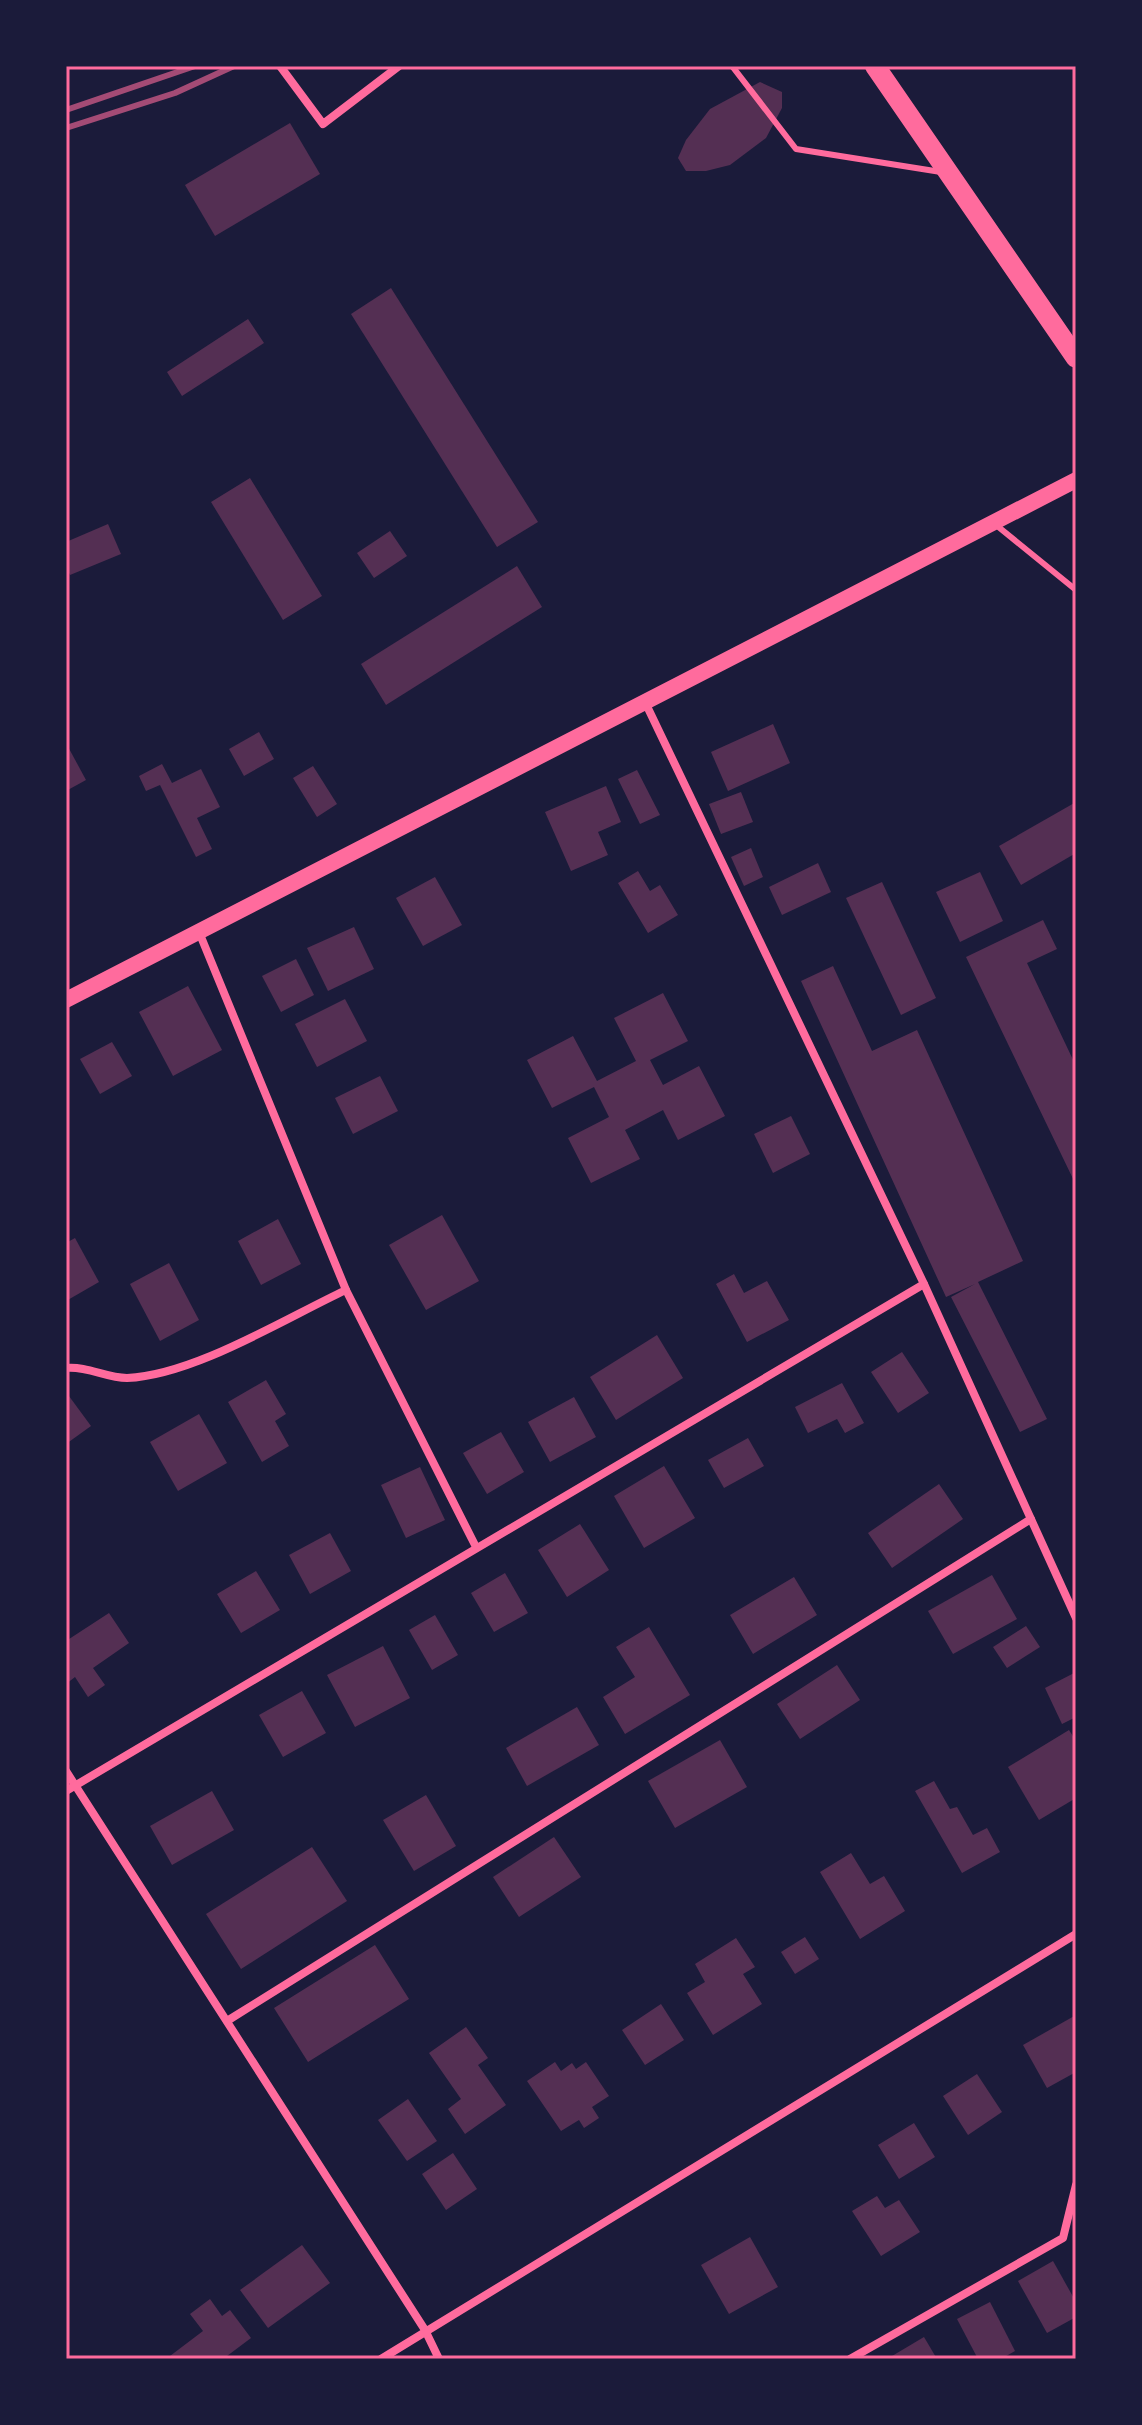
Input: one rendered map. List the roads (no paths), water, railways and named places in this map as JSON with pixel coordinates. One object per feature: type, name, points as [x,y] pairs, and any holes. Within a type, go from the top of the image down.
[{"type":"main road","points":[[875,66],[1076,358]]},
{"type":"main road","points":[[66,1000],[1076,480]]},
{"type":"street","points":[[280,66],[323,124],[399,66]]},
{"type":"street","points":[[645,701],[924,1284],[1076,1618]]},
{"type":"street","points":[[199,932],[346,1290],[476,1547]]},
{"type":"street","points":[[66,1791],[924,1284]]},
{"type":"street","points":[[66,1368],[81,1367],[125,1378],[179,1369],[346,1290]]},
{"type":"street","points":[[227,2021],[1031,1519]]},
{"type":"street","points":[[66,1771],[425,2330],[439,2359]]},
{"type":"street","points":[[381,2359],[1076,1934]]},
{"type":"street","points":[[850,2359],[1063,2238],[1076,2185]]},
{"type":"lane","points":[[732,66],[796,149],[952,174]]},
{"type":"lane","points":[[993,523],[1076,590]]},
{"type":"railway","points":[[66,110],[195,66]]},
{"type":"railway","points":[[66,128],[175,93],[234,66]]}]
